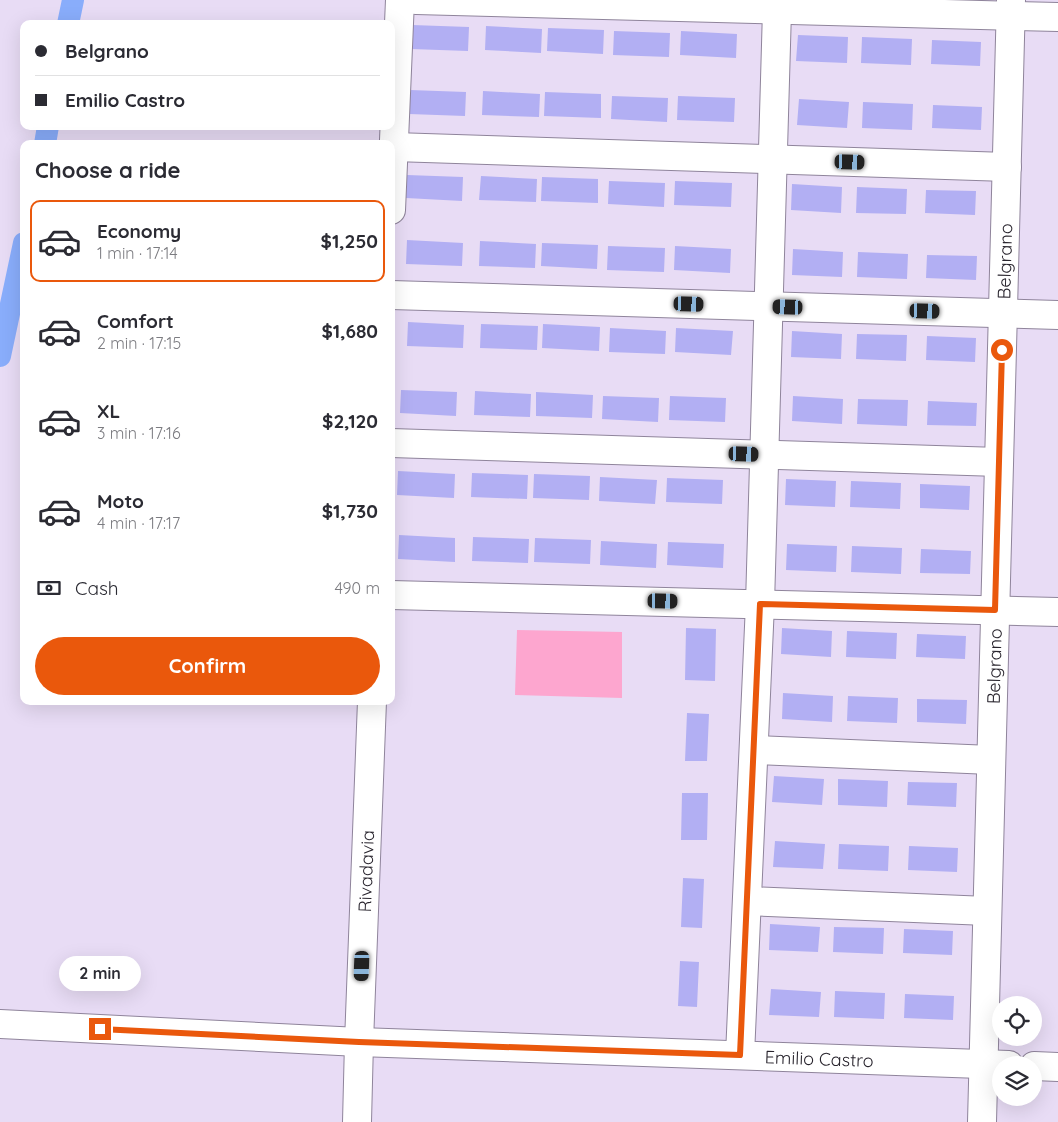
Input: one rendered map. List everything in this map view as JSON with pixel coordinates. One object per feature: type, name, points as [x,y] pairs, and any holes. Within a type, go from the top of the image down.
[{"type":"street","points":[[395,122],[400,0]]},
{"type":"street","points":[[416,0],[624,3],[777,10],[820,5],[1011,8],[1058,17]]},
{"type":"street","name":"Belgrano","points":[[995,1056],[987,911],[1011,8]]},
{"type":"street","points":[[740,1055],[760,604],[777,10]]},
{"type":"street","points":[[395,147],[1006,167]]},
{"type":"street","points":[[395,295],[1058,315]]},
{"type":"street","points":[[395,443],[999,462]]},
{"type":"street","points":[[395,595],[1058,612]]},
{"type":"street","name":"Rivadavia","points":[[357,1122],[372,705]]},
{"type":"street","points":[[754,750],[991,760]]},
{"type":"street","points":[[747,900],[987,911]]},
{"type":"street","name":"Emilio Castro","points":[[0,1024],[359,1042],[992,1065]]},
{"type":"street","points":[[1042,1066],[1058,1067]]},
{"type":"street","name":"Belgrano","points":[[982,1122],[992,1081]]},
{"type":"shaded area","points":[[517,630],[622,632],[622,698],[515,695]]},
{"type":"building","points":[[412,25],[469,27],[468,51],[411,49]]},
{"type":"building","points":[[486,26],[542,29],[541,53],[485,50]]},
{"type":"building","points":[[548,28],[604,30],[603,54],[547,51]]},
{"type":"building","points":[[614,31],[670,33],[669,57],[613,55]]},
{"type":"building","points":[[681,31],[737,34],[736,58],[680,55]]},
{"type":"building","points":[[798,35],[848,37],[847,63],[796,61]]},
{"type":"building","points":[[862,37],[912,39],[911,65],[861,63]]},
{"type":"building","points":[[932,40],[981,42],[980,66],[931,64]]},
{"type":"building","points":[[410,90],[466,92],[465,116],[409,114]]},
{"type":"building","points":[[483,91],[540,94],[539,117],[482,115]]},
{"type":"building","points":[[545,92],[601,94],[601,118],[544,116]]},
{"type":"building","points":[[612,96],[668,98],[667,122],[611,119]]},
{"type":"building","points":[[678,96],[735,98],[734,122],[677,120]]},
{"type":"building","points":[[799,99],[849,102],[847,128],[797,125]]},
{"type":"building","points":[[863,102],[913,104],[912,130],[862,128]]},
{"type":"building","points":[[933,105],[982,107],[981,130],[932,128]]},
{"type":"building","points":[[407,175],[463,177],[462,201],[406,198]]},
{"type":"building","points":[[481,176],[537,179],[536,202],[479,200]]},
{"type":"building","points":[[542,177],[598,179],[598,203],[541,201]]},
{"type":"building","points":[[609,181],[665,183],[664,207],[608,204]]},
{"type":"building","points":[[675,181],[732,183],[731,207],[674,205]]},
{"type":"building","points":[[792,184],[842,187],[841,213],[791,210]]},
{"type":"building","points":[[857,187],[907,189],[906,214],[856,213]]},
{"type":"building","points":[[926,190],[976,191],[975,215],[925,213]]},
{"type":"building","points":[[407,240],[463,243],[462,266],[406,264]]},
{"type":"building","points":[[480,241],[536,244],[535,268],[479,266]]},
{"type":"building","points":[[542,243],[598,245],[597,269],[541,266]]},
{"type":"building","points":[[608,246],[665,248],[664,272],[607,270]]},
{"type":"building","points":[[675,246],[731,249],[730,273],[674,270]]},
{"type":"building","points":[[793,249],[843,252],[842,277],[792,275]]},
{"type":"building","points":[[858,252],[908,254],[907,279],[857,277]]},
{"type":"building","points":[[927,255],[977,256],[976,280],[926,278]]},
{"type":"building","points":[[408,322],[464,325],[463,348],[407,346]]},
{"type":"building","points":[[481,324],[538,326],[537,350],[480,348]]},
{"type":"building","points":[[543,324],[600,327],[599,351],[542,348]]},
{"type":"building","points":[[610,328],[666,331],[665,354],[609,352]]},
{"type":"building","points":[[676,328],[733,331],[731,355],[675,352]]},
{"type":"building","points":[[792,331],[842,334],[841,359],[791,357]]},
{"type":"building","points":[[857,334],[907,335],[906,361],[856,359]]},
{"type":"building","points":[[927,336],[976,338],[975,362],[926,360]]},
{"type":"building","points":[[401,390],[457,392],[456,416],[400,413]]},
{"type":"building","points":[[475,391],[531,394],[530,417],[474,415]]},
{"type":"building","points":[[536,392],[593,395],[592,418],[536,416]]},
{"type":"building","points":[[603,396],[659,398],[658,422],[602,419]]},
{"type":"building","points":[[670,396],[726,398],[725,422],[669,420]]},
{"type":"building","points":[[793,396],[843,399],[842,424],[792,421]]},
{"type":"building","points":[[858,399],[908,400],[907,426],[857,424]]},
{"type":"building","points":[[928,401],[977,403],[976,426],[927,425]]},
{"type":"building","points":[[398,471],[455,474],[454,498],[397,495]]},
{"type":"building","points":[[472,473],[528,475],[527,499],[471,497]]},
{"type":"building","points":[[534,474],[590,476],[589,500],[533,498]]},
{"type":"building","points":[[600,477],[657,480],[655,504],[599,501]]},
{"type":"building","points":[[667,478],[723,480],[722,504],[666,502]]},
{"type":"building","points":[[786,479],[836,481],[835,507],[785,505]]},
{"type":"building","points":[[851,481],[901,483],[900,509],[850,507]]},
{"type":"building","points":[[920,484],[970,486],[969,510],[920,508]]},
{"type":"building","points":[[399,535],[455,538],[455,562],[398,559]]},
{"type":"building","points":[[473,537],[529,539],[528,563],[472,561]]},
{"type":"building","points":[[535,538],[591,540],[590,564],[534,562]]},
{"type":"building","points":[[601,541],[657,544],[656,568],[600,565]]},
{"type":"building","points":[[668,542],[724,544],[723,568],[667,565]]},
{"type":"building","points":[[787,544],[837,546],[836,572],[786,570]]},
{"type":"building","points":[[852,546],[902,548],[901,574],[851,572]]},
{"type":"building","points":[[921,549],[971,551],[970,574],[920,573]]},
{"type":"building","points":[[686,628],[716,629],[715,681],[685,680]]},
{"type":"building","points":[[782,628],[832,631],[831,657],[781,654]]},
{"type":"building","points":[[847,631],[897,633],[896,659],[846,657]]},
{"type":"building","points":[[917,634],[966,636],[965,659],[916,657]]},
{"type":"building","points":[[783,693],[833,696],[832,722],[782,719]]},
{"type":"building","points":[[848,696],[898,698],[897,723],[847,721]]},
{"type":"building","points":[[917,699],[967,700],[966,724],[917,722]]},
{"type":"building","points":[[687,713],[709,714],[707,761],[685,761]]},
{"type":"building","points":[[774,776],[824,779],[822,805],[772,802]]},
{"type":"building","points":[[838,779],[888,781],[887,807],[838,805]]},
{"type":"building","points":[[908,782],[957,783],[956,807],[907,805]]},
{"type":"building","points":[[682,793],[708,793],[707,840],[681,840]]},
{"type":"building","points":[[775,841],[825,844],[823,869],[773,867]]},
{"type":"building","points":[[839,844],[889,846],[888,871],[838,869]]},
{"type":"building","points":[[909,846],[958,848],[957,872],[908,870]]},
{"type":"building","points":[[683,878],[704,879],[702,928],[681,927]]},
{"type":"building","points":[[770,924],[820,927],[818,952],[769,950]]},
{"type":"building","points":[[834,927],[884,928],[883,954],[833,952]]},
{"type":"building","points":[[904,929],[953,931],[952,955],[903,953]]},
{"type":"building","points":[[680,961],[699,962],[697,1007],[678,1006]]},
{"type":"building","points":[[771,989],[821,992],[819,1017],[769,1015]]},
{"type":"building","points":[[835,991],[885,993],[884,1019],[834,1017]]},
{"type":"building","points":[[905,994],[954,996],[953,1020],[904,1018]]},
{"type":"waterway","points":[[69,20],[73,0]]},
{"type":"waterway","points":[[46,140],[47,130]]},
{"type":"waterway","points":[[0,356],[20,262]]},
{"type":"route","points":[[100,1029],[359,1042],[740,1055],[760,604],[995,610],[1002,350]]}]
